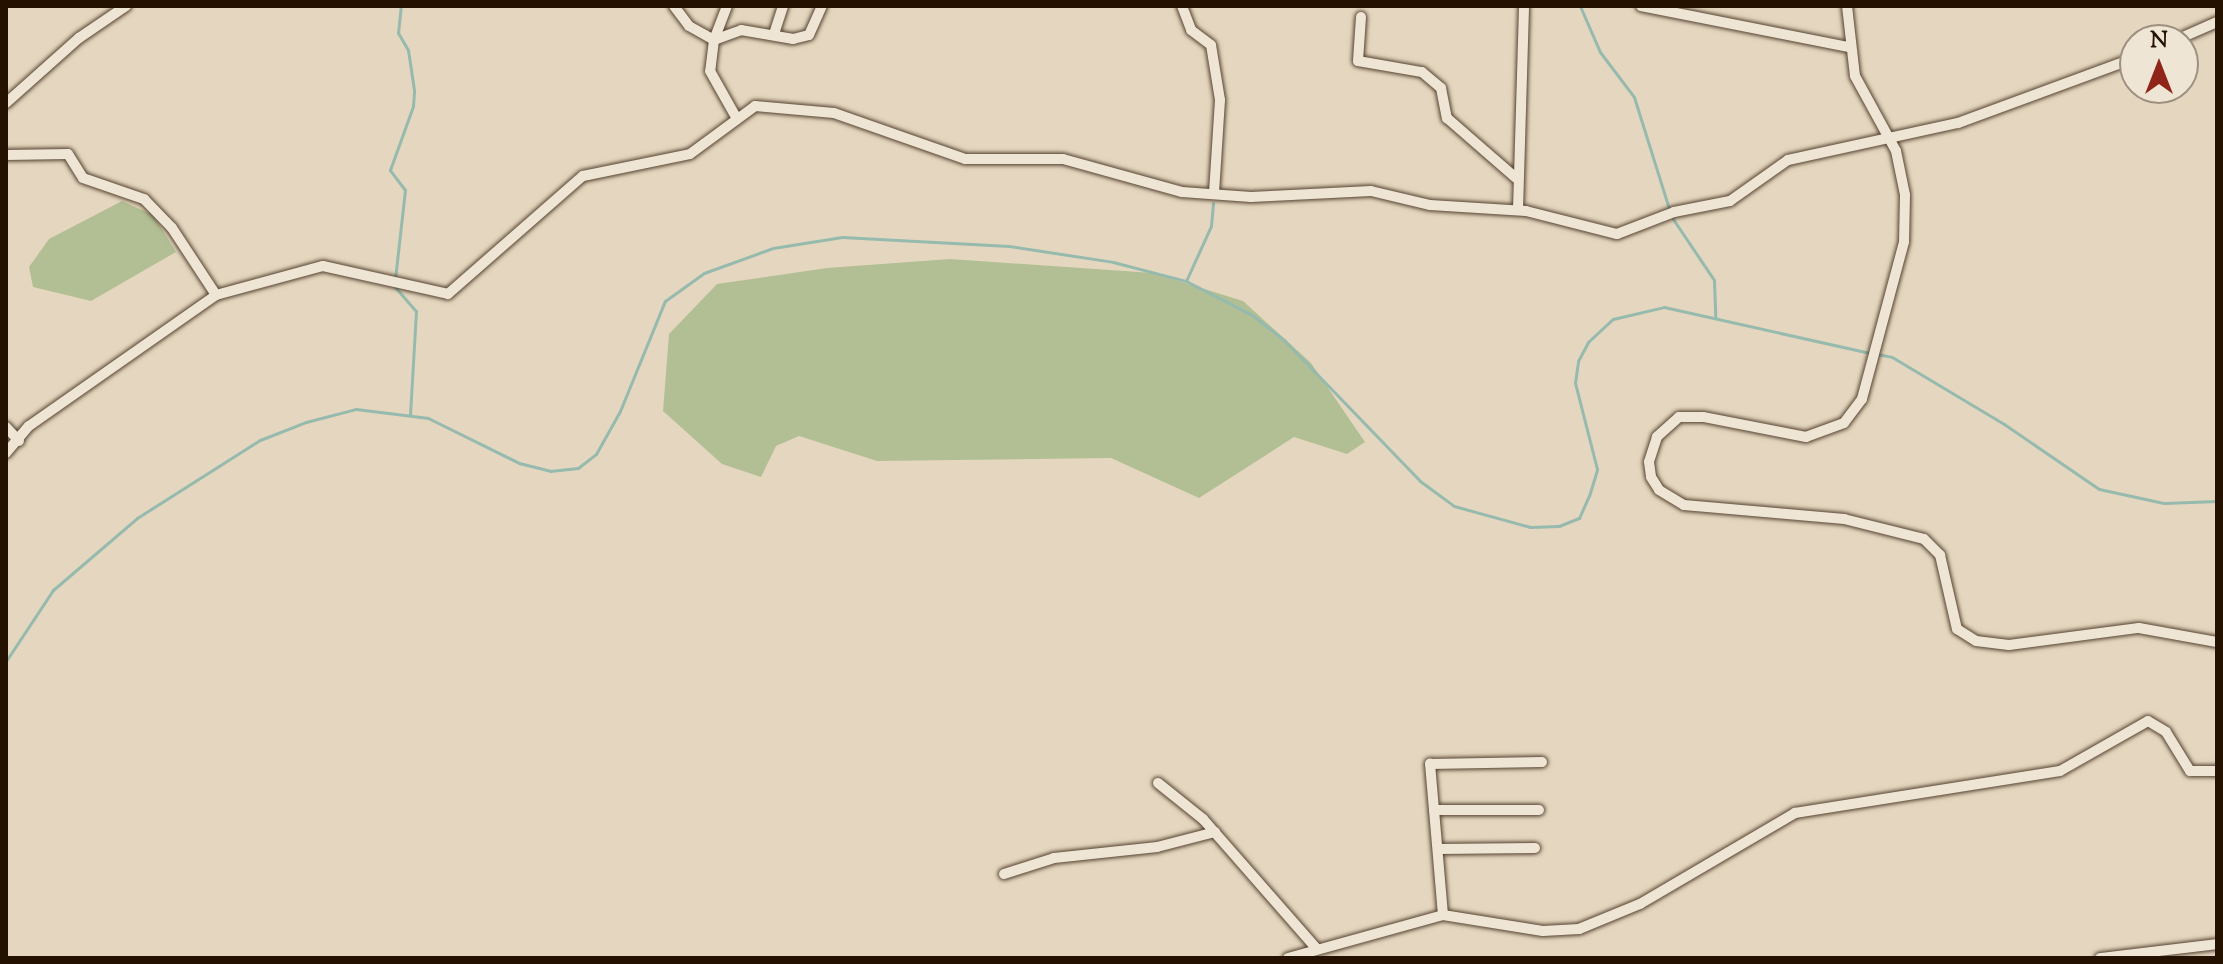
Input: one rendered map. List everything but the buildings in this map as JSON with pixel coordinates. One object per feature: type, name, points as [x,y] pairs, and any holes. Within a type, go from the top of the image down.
[{"type":"street","points":[[6,103],[67,47],[126,6]]},
{"type":"street","points":[[674,6],[689,26],[714,40],[741,30],[793,39],[809,35],[822,6]]},
{"type":"street","points":[[727,6],[714,40],[710,71],[737,119]]},
{"type":"street","points":[[774,34],[783,6]]},
{"type":"street","points":[[1182,6],[1191,30],[1211,45],[1220,100],[1214,194]]},
{"type":"street","points":[[1518,210],[1516,178],[1525,90],[1524,6]]},
{"type":"street","points":[[1641,6],[1849,47]]},
{"type":"street","points":[[1847,6],[1849,47],[1855,76],[1891,140],[1905,195],[1904,242],[1871,375],[1854,412],[1819,435],[1794,438],[1703,417],[1679,417],[1657,437],[1649,462],[1651,477],[1659,490],[1684,505],[1844,519],[1924,539],[1940,555],[1957,629],[1976,641],[2009,645],[2139,628],[2217,642]]},
{"type":"street","points":[[1361,17],[1358,61],[1422,72],[1441,88],[1447,118],[1516,178]]},
{"type":"street","points":[[6,453],[29,426],[216,295],[323,266],[448,294],[583,176],[690,154],[755,106],[834,113],[965,159],[1063,159],[1153,187],[1214,194],[1371,191],[1430,205],[1518,210],[1617,234],[1674,212],[1730,201],[1788,160],[1958,123],[2119,64]]},
{"type":"street","points":[[6,155],[68,154],[83,178],[144,199],[172,228],[216,295]]},
{"type":"street","points":[[6,427],[19,441]]},
{"type":"street","points":[[1288,958],[1443,915],[1543,931],[1579,929],[1640,904],[1786,817],[2060,771],[2148,721],[2166,732],[2190,771],[2217,771]]},
{"type":"street","points":[[1443,915],[1428,768],[1433,762],[1542,762]]},
{"type":"street","points":[[1158,783],[1215,832],[1317,949]]},
{"type":"street","points":[[1434,810],[1539,810]]},
{"type":"street","points":[[1004,874],[1054,858],[1157,847],[1215,832]]},
{"type":"street","points":[[1438,849],[1535,848]]},
{"type":"street","points":[[2100,958],[2217,944]]},
{"type":"green space","points":[[122,201],[153,215],[176,252],[91,301],[33,287],[29,267],[49,239]]},
{"type":"green space","points":[[950,259],[1153,273],[1243,301],[1311,363],[1365,442],[1347,454],[1294,437],[1199,498],[1111,458],[877,461],[799,436],[776,446],[761,477],[722,464],[663,411],[669,334],[717,284],[827,268]]},
{"type":"waterway","points":[[395,279],[405,190],[390,170],[413,106],[414,90],[408,50],[398,33],[401,6]]},
{"type":"waterway","points":[[1580,6],[1600,52],[1634,97],[1669,209]]},
{"type":"waterway","points":[[1186,281],[1211,226],[1213,203]]},
{"type":"waterway","points":[[1671,216],[1714,280],[1715,318]]},
{"type":"waterway","points":[[6,661],[53,590],[137,518],[260,440],[306,422],[356,409],[428,418],[519,463],[550,471],[578,468],[596,454],[620,411],[665,301],[704,273],[773,248],[842,237],[1009,246],[1113,262],[1186,281],[1252,315],[1284,340],[1420,481],[1454,506],[1530,527],[1559,526],[1579,518],[1589,496],[1597,469],[1575,383],[1578,361],[1588,342],[1613,319],[1664,307],[1870,353]]},
{"type":"waterway","points":[[395,287],[416,311],[410,415]]},
{"type":"waterway","points":[[1877,354],[1892,357],[2004,424],[2099,489],[2164,503],[2217,501]]}]
